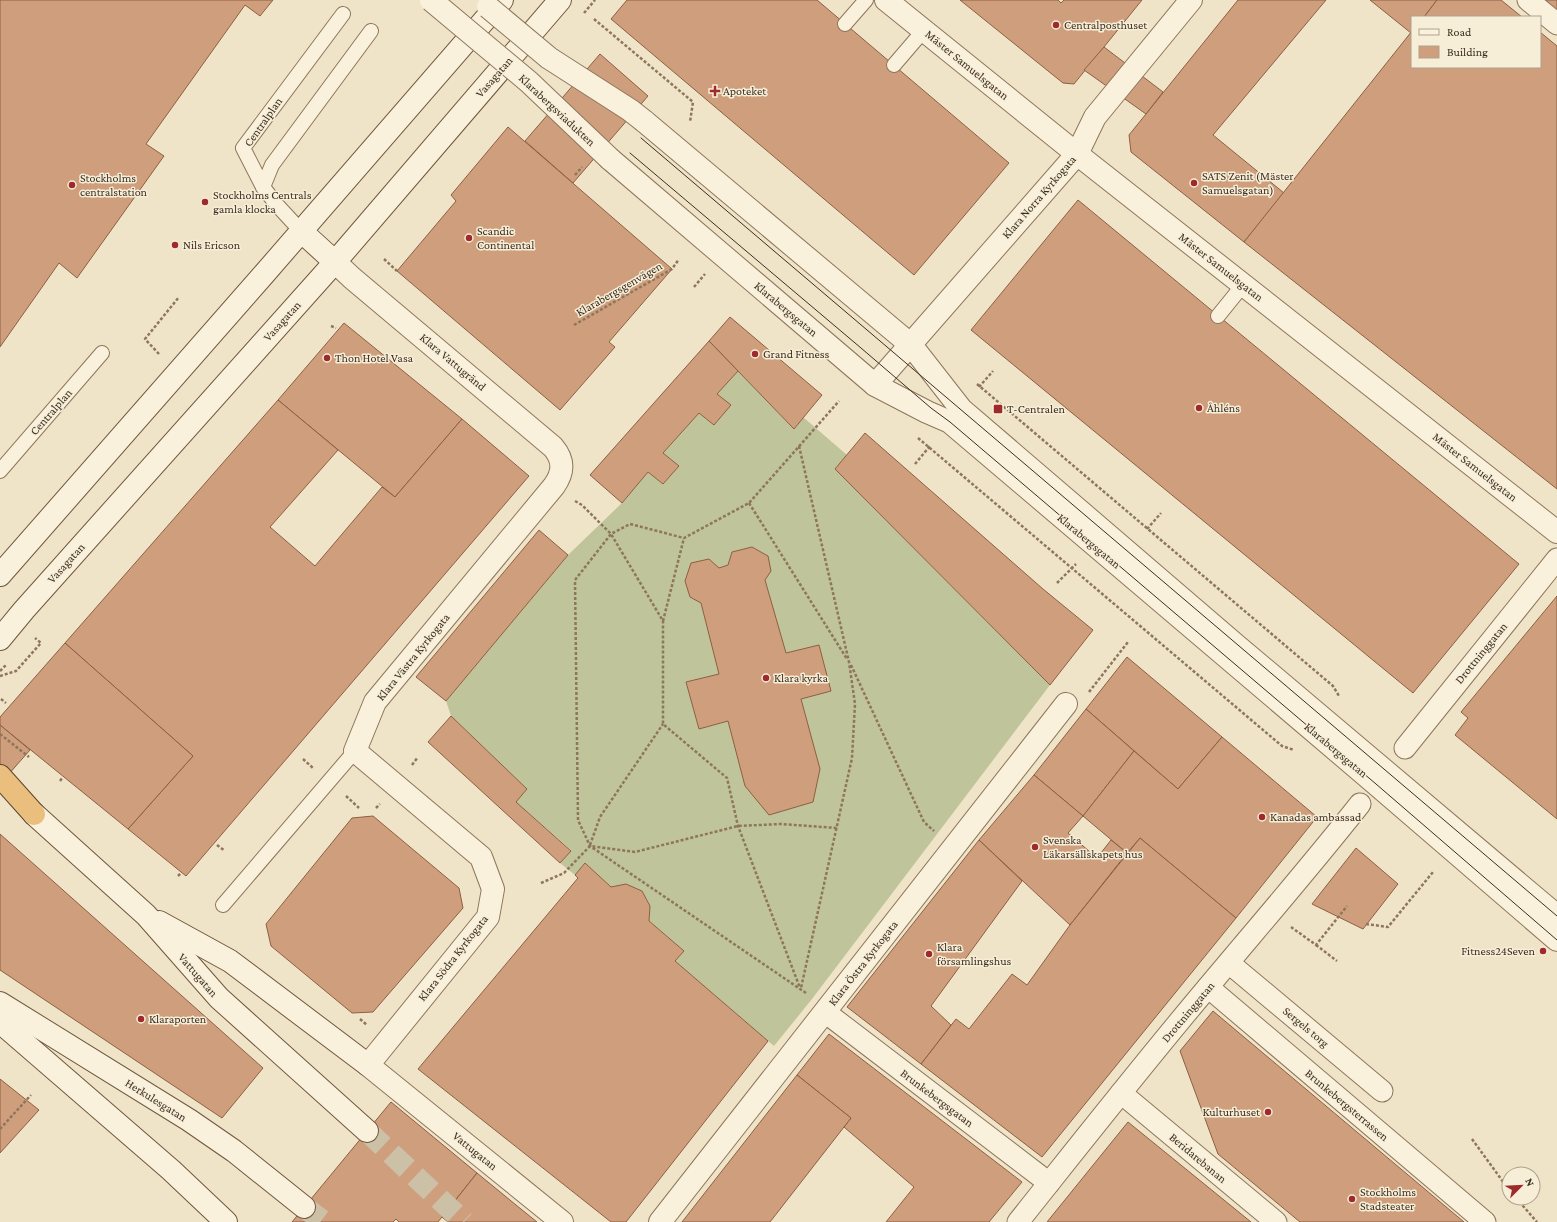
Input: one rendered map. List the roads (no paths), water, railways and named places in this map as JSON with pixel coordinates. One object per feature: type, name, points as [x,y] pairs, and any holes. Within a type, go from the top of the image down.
[{"type":"highway","points":[[0,776],[34,814]]},
{"type":"highway","points":[[0,793],[34,814]]},
{"type":"street","name":"Klarabergsviadukten","points":[[431,0],[529,82],[610,159]]},
{"type":"street","name":"Klarabergsgatan","points":[[481,0],[549,58],[630,110],[644,121],[911,345],[961,409],[1236,645],[1557,916]]},
{"type":"street","points":[[0,575],[302,231],[502,0]]},
{"type":"street","name":"Vasagatan","points":[[0,640],[24,610],[335,262],[560,0]]},
{"type":"street","name":"Mäster Samuelsgatan","points":[[886,0],[1077,154],[1557,532]]},
{"type":"street","name":"Klara Norra Kyrkogata","points":[[875,385],[1077,154],[1095,117],[1191,0]]},
{"type":"street","points":[[1528,0],[1557,24]]},
{"type":"street","name":"Klarabergsgatan","points":[[610,159],[875,385],[927,412],[950,422],[1382,789],[1557,940]]},
{"type":"street","name":"Klara Vattugränd","points":[[302,231],[352,278],[553,447],[558,453],[562,468]]},
{"type":"street","name":"Klara Västra Kyrkogata","points":[[355,751],[375,702],[554,486],[561,475],[562,468]]},
{"type":"street","name":"Drottninggatan","points":[[1405,748],[1557,559]]},
{"type":"street","name":"Klara Östra Kyrkogata","points":[[660,1222],[774,1089],[825,1012],[1066,704]]},
{"type":"street","name":"Klara Södra Kyrkogata","points":[[355,751],[481,858],[493,889],[488,917],[368,1065]]},
{"type":"street","name":"Drottninggatan","points":[[1018,1222],[1121,1093],[1208,987],[1272,913],[1360,804]]},
{"type":"street","name":"Vattugatan","points":[[34,814],[146,915],[219,998],[367,1131]]},
{"type":"street","name":"Vattugatan","points":[[146,915],[230,961],[368,1065],[562,1222]]},
{"type":"street","name":"Sergels torg","points":[[1229,963],[1382,1091]]},
{"type":"street","name":"Brunkebergsterrassen","points":[[1208,987],[1485,1222]]},
{"type":"street","name":"Herkulesgatan","points":[[0,1003],[189,1120],[234,1152],[304,1207]]},
{"type":"street","name":"Brunkebergsgatan","points":[[825,1012],[1049,1183]]},
{"type":"street","points":[[0,1022],[197,1194],[226,1222]]},
{"type":"street","name":"Beridarebanan","points":[[1121,1093],[1276,1222]]},
{"type":"lane","points":[[845,24],[866,0]]},
{"type":"lane","name":"Centralplan","points":[[302,231],[277,205],[263,187],[243,148],[343,14]]},
{"type":"lane","points":[[894,65],[924,30]]},
{"type":"lane","points":[[263,187],[272,165],[371,32]]},
{"type":"lane","points":[[1218,316],[1243,285]]},
{"type":"lane","name":"Centralplan","points":[[0,471],[102,353]]},
{"type":"lane","name":"Klara Västra Kyrkogata","points":[[224,905],[355,751]]},
{"type":"tunnel","points":[[367,1131],[464,1222]]},
{"type":"tunnel","points":[[304,1207],[324,1222]]},
{"type":"tram line","points":[[641,138],[1557,916]]},
{"type":"tram line","points":[[630,153],[931,408],[950,422],[1557,940]]},
{"type":"place","name":"Centralposthuset","points":[[1056,25]]},
{"type":"place","name":"Apoteket","points":[[715,91]]},
{"type":"place","name":"SATS Zenit (Mäster Samuelsgatan)","points":[[1194,183]]},
{"type":"place","name":"Stockholms centralstation","points":[[72,185]]},
{"type":"place","name":"Stockholms Centrals gamla klocka","points":[[205,202]]},
{"type":"place","name":"Scandic Continental","points":[[469,238]]},
{"type":"place","name":"Nils Ericson","points":[[175,245]]},
{"type":"place","name":"Grand Fitness","points":[[755,354]]},
{"type":"place","name":"Thon Hotel Vasa","points":[[327,358]]},
{"type":"place","name":"Åhléns","points":[[1199,408]]},
{"type":"place","name":"T-Centralen","points":[[998,409]]},
{"type":"place","name":"Klara kyrka","points":[[766,678]]},
{"type":"place","name":"Kanadas ambassad","points":[[1262,817]]},
{"type":"place","name":"Svenska Läkarsällskapets hus","points":[[1035,847]]},
{"type":"place","name":"Fitness24Seven","points":[[1543,951]]},
{"type":"place","name":"Klara församlingshus","points":[[929,954]]},
{"type":"place","name":"Klaraporten","points":[[141,1019]]},
{"type":"place","name":"Kulturhuset","points":[[1268,1112]]},
{"type":"place","name":"Stockholms Stadsteater","points":[[1352,1199]]}]
